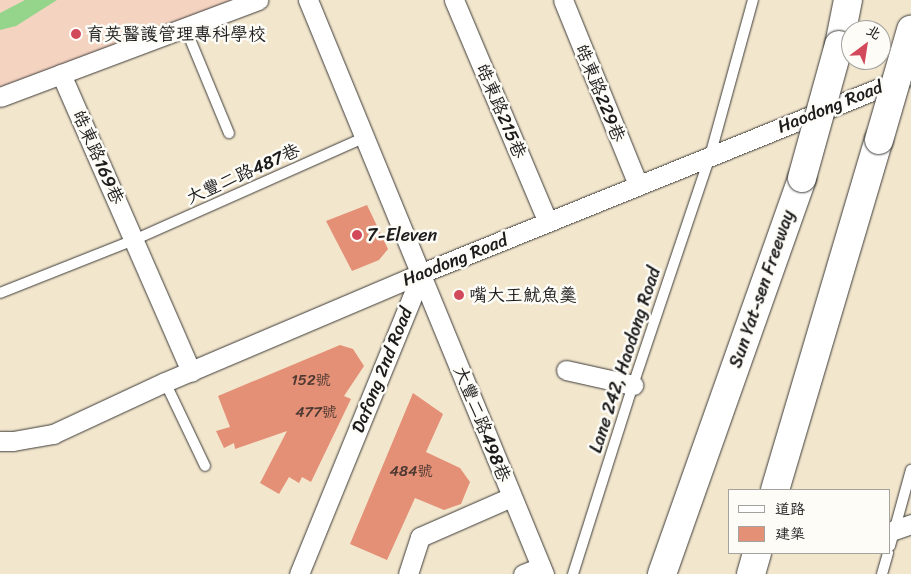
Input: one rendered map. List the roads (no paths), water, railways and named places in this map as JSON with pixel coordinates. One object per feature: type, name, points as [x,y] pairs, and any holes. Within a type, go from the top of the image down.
[{"type":"highway","name":"Sun Yat-sen Freeway","points":[[662,574],[802,178],[839,45],[848,0]]},
{"type":"highway","points":[[775,489],[911,30]]},
{"type":"highway","points":[[751,574],[757,554]]},
{"type":"street","points":[[0,97],[258,0]]},
{"type":"street","points":[[308,0],[422,273]]},
{"type":"street","name":"皓東路215巷","points":[[454,0],[548,222]]},
{"type":"street","name":"皓東路229巷","points":[[563,0],[638,185]]},
{"type":"street","name":"皓東路169巷","points":[[62,74],[191,372]]},
{"type":"street","name":"Haodong Road","points":[[0,441],[13,441],[53,434],[165,382],[422,273],[911,75]]},
{"type":"street","name":"大豐二路498巷","points":[[422,273],[511,497],[536,572]]},
{"type":"street","name":"Dafong 2nd Road","points":[[299,574],[422,273]]},
{"type":"street","points":[[566,370],[633,386]]},
{"type":"street","points":[[408,574],[420,537],[511,497]]},
{"type":"lane","name":"Lane 242, Haodong Road","points":[[573,574],[633,386],[710,156],[753,0]]},
{"type":"lane","points":[[185,28],[229,133]]},
{"type":"lane","name":"大豐二路487巷","points":[[134,240],[364,137]]},
{"type":"lane","points":[[0,293],[134,240]]},
{"type":"lane","points":[[165,382],[205,466]]},
{"type":"lane","points":[[898,533],[911,470]]},
{"type":"lane","points":[[882,574],[888,554]]},
{"type":"place","name":"育英醫護管理專科學校","points":[[76,34]]},
{"type":"place","name":"7-Eleven","points":[[357,235]]},
{"type":"place","name":"嘴大王魷魚羹","points":[[459,295]]}]
